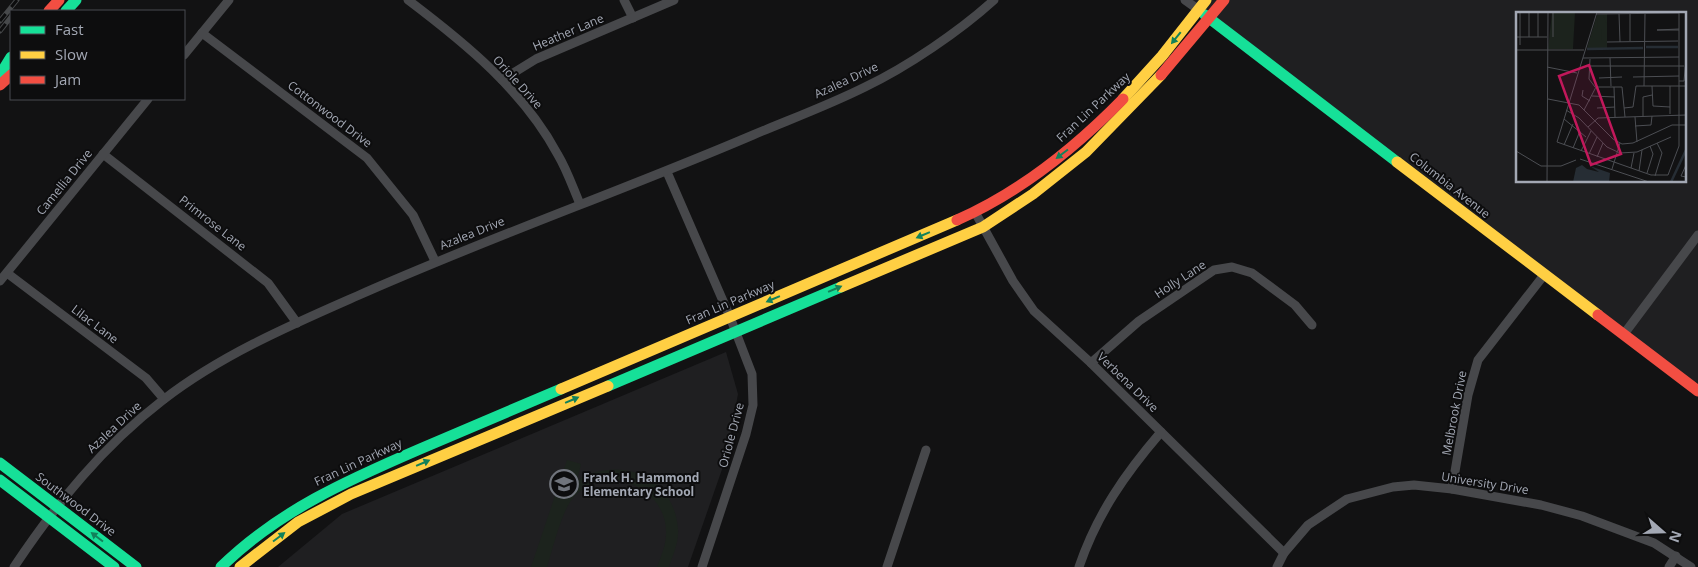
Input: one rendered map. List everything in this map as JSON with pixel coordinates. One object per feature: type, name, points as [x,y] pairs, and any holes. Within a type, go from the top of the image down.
[{"type":"street","points":[[50,10],[59,0]]},
{"type":"street","points":[[67,10],[76,0]]},
{"type":"street","points":[[185,54],[229,0]]},
{"type":"street","name":"Oriole Drive","points":[[408,0],[452,32],[502,80],[537,123],[558,154],[580,204]]},
{"type":"street","points":[[624,0],[633,18]]},
{"type":"street","name":"Heather Lane","points":[[502,80],[527,63],[674,0]]},
{"type":"street","name":"Azalea Drive","points":[[14,567],[56,506],[95,460],[164,399],[211,367],[297,323],[435,262],[580,204],[667,172],[868,86],[938,44],[994,0]]},
{"type":"street","name":"Columbia Avenue","points":[[1185,0],[1698,391]]},
{"type":"street","name":"Fran Lin Parkway","points":[[221,567],[242,545],[288,511],[346,481],[975,212],[1026,181],[1078,142],[1141,81],[1206,0]]},
{"type":"street","name":"Fran Lin Parkway","points":[[240,567],[298,522],[351,494],[983,227],[1033,194],[1086,152],[1149,90],[1224,0]]},
{"type":"street","name":"Cottonwood Drive","points":[[202,32],[366,158],[413,215],[435,262]]},
{"type":"street","points":[[0,75],[10,60]]},
{"type":"street","points":[[0,85],[10,76]]},
{"type":"street","name":"Camellia Drive","points":[[0,281],[147,100]]},
{"type":"street","name":"Primrose Lane","points":[[103,154],[268,283],[297,323]]},
{"type":"street","name":"Oriole Drive","points":[[667,172],[736,331],[752,374],[754,405],[702,567]]},
{"type":"street","name":"Verbena Drive","points":[[975,212],[1012,281],[1034,311],[1091,363],[1284,553]]},
{"type":"street","points":[[1624,334],[1698,235]]},
{"type":"street","name":"Holly Lane","points":[[1091,363],[1139,321],[1214,270],[1232,267],[1252,272],[1295,305],[1312,325]]},
{"type":"street","name":"Lilac Lane","points":[[7,273],[146,378],[164,399]]},
{"type":"street","name":"Melbrook Drive","points":[[1452,489],[1468,395],[1478,360],[1544,275]]},
{"type":"street","points":[[1079,567],[1090,535],[1107,502],[1129,469],[1161,432]]},
{"type":"street","points":[[888,567],[926,450]]},
{"type":"street","name":"Southwood Drive","points":[[0,463],[136,567]]},
{"type":"street","points":[[0,480],[114,567]]},
{"type":"street","name":"University Drive","points":[[1277,567],[1284,553],[1308,525],[1347,499],[1393,487],[1414,486],[1452,489],[1541,505],[1582,516],[1654,543],[1691,567]]},
{"type":"street","points":[[1668,567],[1676,556]]},
{"type":"shaded area","points":[[1185,0],[1698,0],[1698,388]]},
{"type":"shaded area","name":"Frank H. Hammond Elementary School","points":[[726,352],[738,394],[727,455],[688,567],[278,567],[342,514]]},
{"type":"shaded area","points":[[567,460],[581,464],[577,480],[594,473],[611,470],[627,471],[642,475],[656,484],[667,495],[674,511],[678,529],[677,544],[669,567],[657,567],[666,534],[664,517],[656,502],[644,491],[630,484],[614,480],[598,482],[583,489],[570,502],[560,525],[547,567],[531,567]]},
{"type":"railway","points":[[0,21],[17,0]]},
{"type":"railway","points":[[0,31],[10,18]]},
{"type":"traffic: fast","points":[[67,10],[76,0]]},
{"type":"traffic: fast","points":[[1205,15],[1397,162]]},
{"type":"traffic: fast","points":[[0,75],[10,59]]},
{"type":"traffic: fast","points":[[608,386],[841,287]]},
{"type":"traffic: fast","points":[[221,567],[266,529],[340,485],[561,389]]},
{"type":"traffic: fast","points":[[0,463],[136,567]]},
{"type":"traffic: fast","points":[[0,480],[114,567]]},
{"type":"traffic: slow","points":[[1123,99],[1162,56],[1206,0]]},
{"type":"traffic: slow","points":[[841,287],[983,227],[1033,194],[1086,152],[1161,75]]},
{"type":"traffic: slow","points":[[1397,162],[1598,315]]},
{"type":"traffic: slow","points":[[561,389],[957,220]]},
{"type":"traffic: slow","points":[[240,567],[298,522],[351,494],[608,386]]},
{"type":"traffic: jam","points":[[50,10],[59,0]]},
{"type":"traffic: jam","points":[[1161,75],[1224,0]]},
{"type":"traffic: jam","points":[[0,85],[10,76]]},
{"type":"traffic: jam","points":[[957,220],[1003,196],[1046,167],[1086,135],[1123,99]]},
{"type":"traffic: jam","points":[[1598,315],[1698,391]]},
{"type":"place","name":"Frank H. Hammond Elementary School","points":[[564,484]]}]
